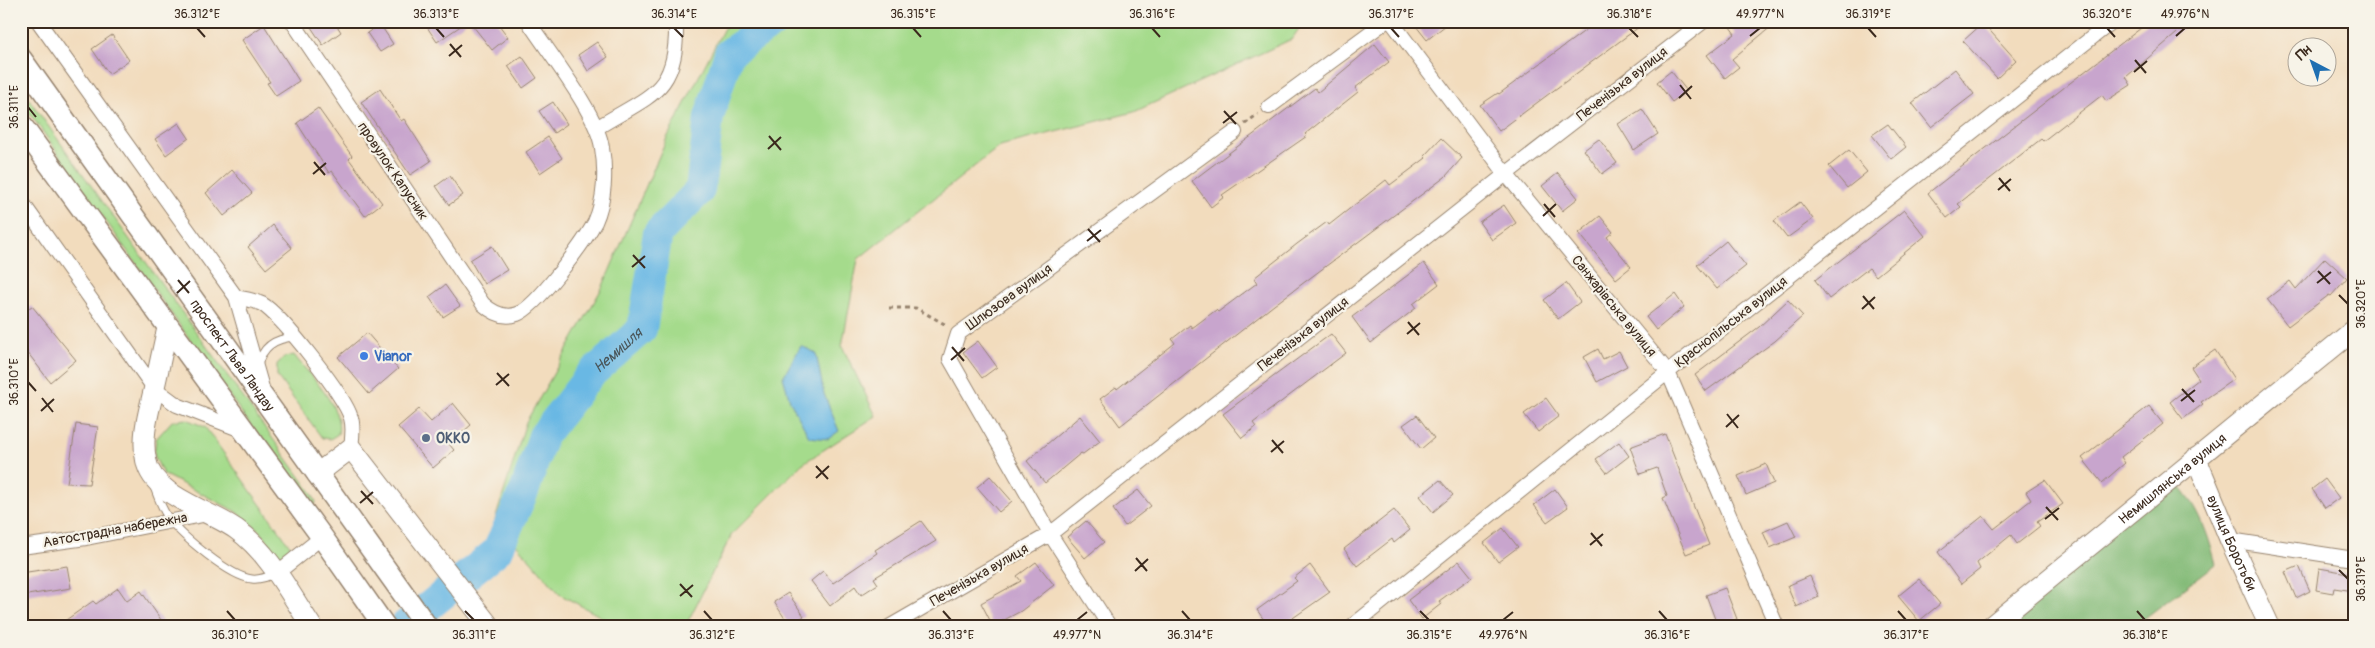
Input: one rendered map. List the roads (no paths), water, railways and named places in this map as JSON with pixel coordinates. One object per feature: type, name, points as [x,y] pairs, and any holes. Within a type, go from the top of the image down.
[{"type":"main road","name":"проспект Льва Ландау","points":[[21,59],[426,627]]},
{"type":"main road","points":[[21,125],[322,537],[385,627]]},
{"type":"main road","points":[[322,537],[348,516]]},
{"type":"street","points":[[38,21],[236,297],[267,404]]},
{"type":"street","name":"провулок Капусник","points":[[292,21],[483,304],[498,315],[508,316],[526,310],[576,252],[595,221],[604,185],[603,148],[598,127]]},
{"type":"street","points":[[528,21],[598,127],[662,86],[671,73],[675,57],[676,21]]},
{"type":"street","points":[[1264,110],[1386,21]]},
{"type":"street","name":"Санжарівська вулиця","points":[[1391,21],[1506,174],[1668,372],[1777,627]]},
{"type":"street","name":"Печенізька вулиця","points":[[889,627],[1050,534],[1506,174],[1704,21]]},
{"type":"street","name":"Краснопільська вулиця","points":[[1351,627],[1668,372],[2113,21]]},
{"type":"street","name":"Шлюзова вулиця","points":[[1110,627],[1050,534],[950,359],[958,334],[1240,128]]},
{"type":"street","points":[[21,201],[154,388],[177,405],[245,431]]},
{"type":"street","points":[[236,297],[261,304],[276,315],[296,337],[348,410],[351,418],[351,448],[485,620]]},
{"type":"street","points":[[168,326],[144,432],[146,460],[150,474],[171,492],[236,529],[252,543],[277,573],[312,627]]},
{"type":"street","name":"Немишлянська вулиця","points":[[1990,627],[2354,330]]},
{"type":"street","points":[[317,474],[351,448]]},
{"type":"street","name":"вулиця Боротьби","points":[[2196,458],[2230,540],[2270,627]]},
{"type":"street","name":"Автострадна набережна","points":[[21,547],[86,538],[208,514]]},
{"type":"street","points":[[277,573],[322,537]]},
{"type":"street","points":[[2230,540],[2354,559]]},
{"type":"lane","points":[[257,370],[259,360],[268,346],[284,338],[296,337]]},
{"type":"lane","points":[[150,474],[158,498],[170,520],[202,551],[230,570],[250,579],[262,579],[277,573]]},
{"type":"water","points":[[801,346],[816,353],[824,394],[839,431],[828,439],[809,437],[790,401],[783,377]]},
{"type":"waterway","name":"Немишля","points":[[403,627],[497,551],[525,489],[543,436],[590,375],[642,329],[658,233],[700,190],[709,117],[729,53],[776,21]]},
{"type":"place","name":"Vianor","points":[[364,356]]},
{"type":"place","name":"ОККО","points":[[426,438]]}]
